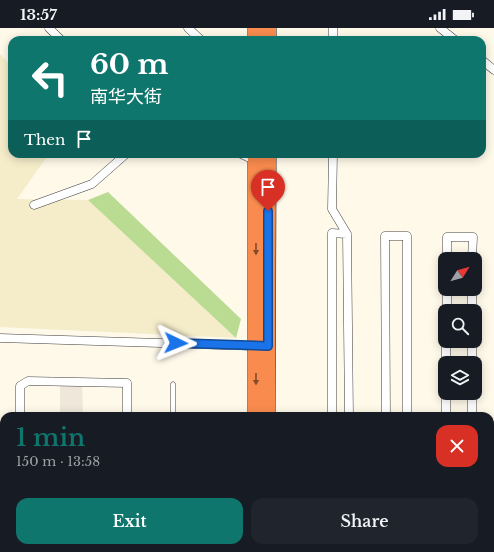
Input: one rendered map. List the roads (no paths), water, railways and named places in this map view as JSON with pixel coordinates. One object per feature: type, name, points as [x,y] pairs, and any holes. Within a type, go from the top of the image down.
[{"type":"highway","points":[[262,159],[262,346],[267,412]]},
{"type":"highway","points":[[256,412],[262,346]]},
{"type":"street","points":[[49,28],[58,36]]},
{"type":"street","points":[[188,28],[197,36]]},
{"type":"street","points":[[440,28],[451,36]]},
{"type":"street","points":[[486,63],[494,70]]},
{"type":"street","points":[[34,205],[92,184],[121,158]]},
{"type":"street","points":[[332,158],[332,209],[347,234],[349,412]]},
{"type":"street","points":[[332,412],[332,233],[347,234]]},
{"type":"street","points":[[386,412],[385,236],[407,236],[407,412]]},
{"type":"street","points":[[447,252],[447,237],[472,237],[472,252]]},
{"type":"street","points":[[0,338],[262,346]]},
{"type":"street","points":[[20,412],[20,386],[28,381],[127,383],[127,412]]},
{"type":"street","points":[[446,400],[446,412]]},
{"type":"street","points":[[472,400],[472,412]]},
{"type":"lane","points":[[173,384],[173,412]]}]
